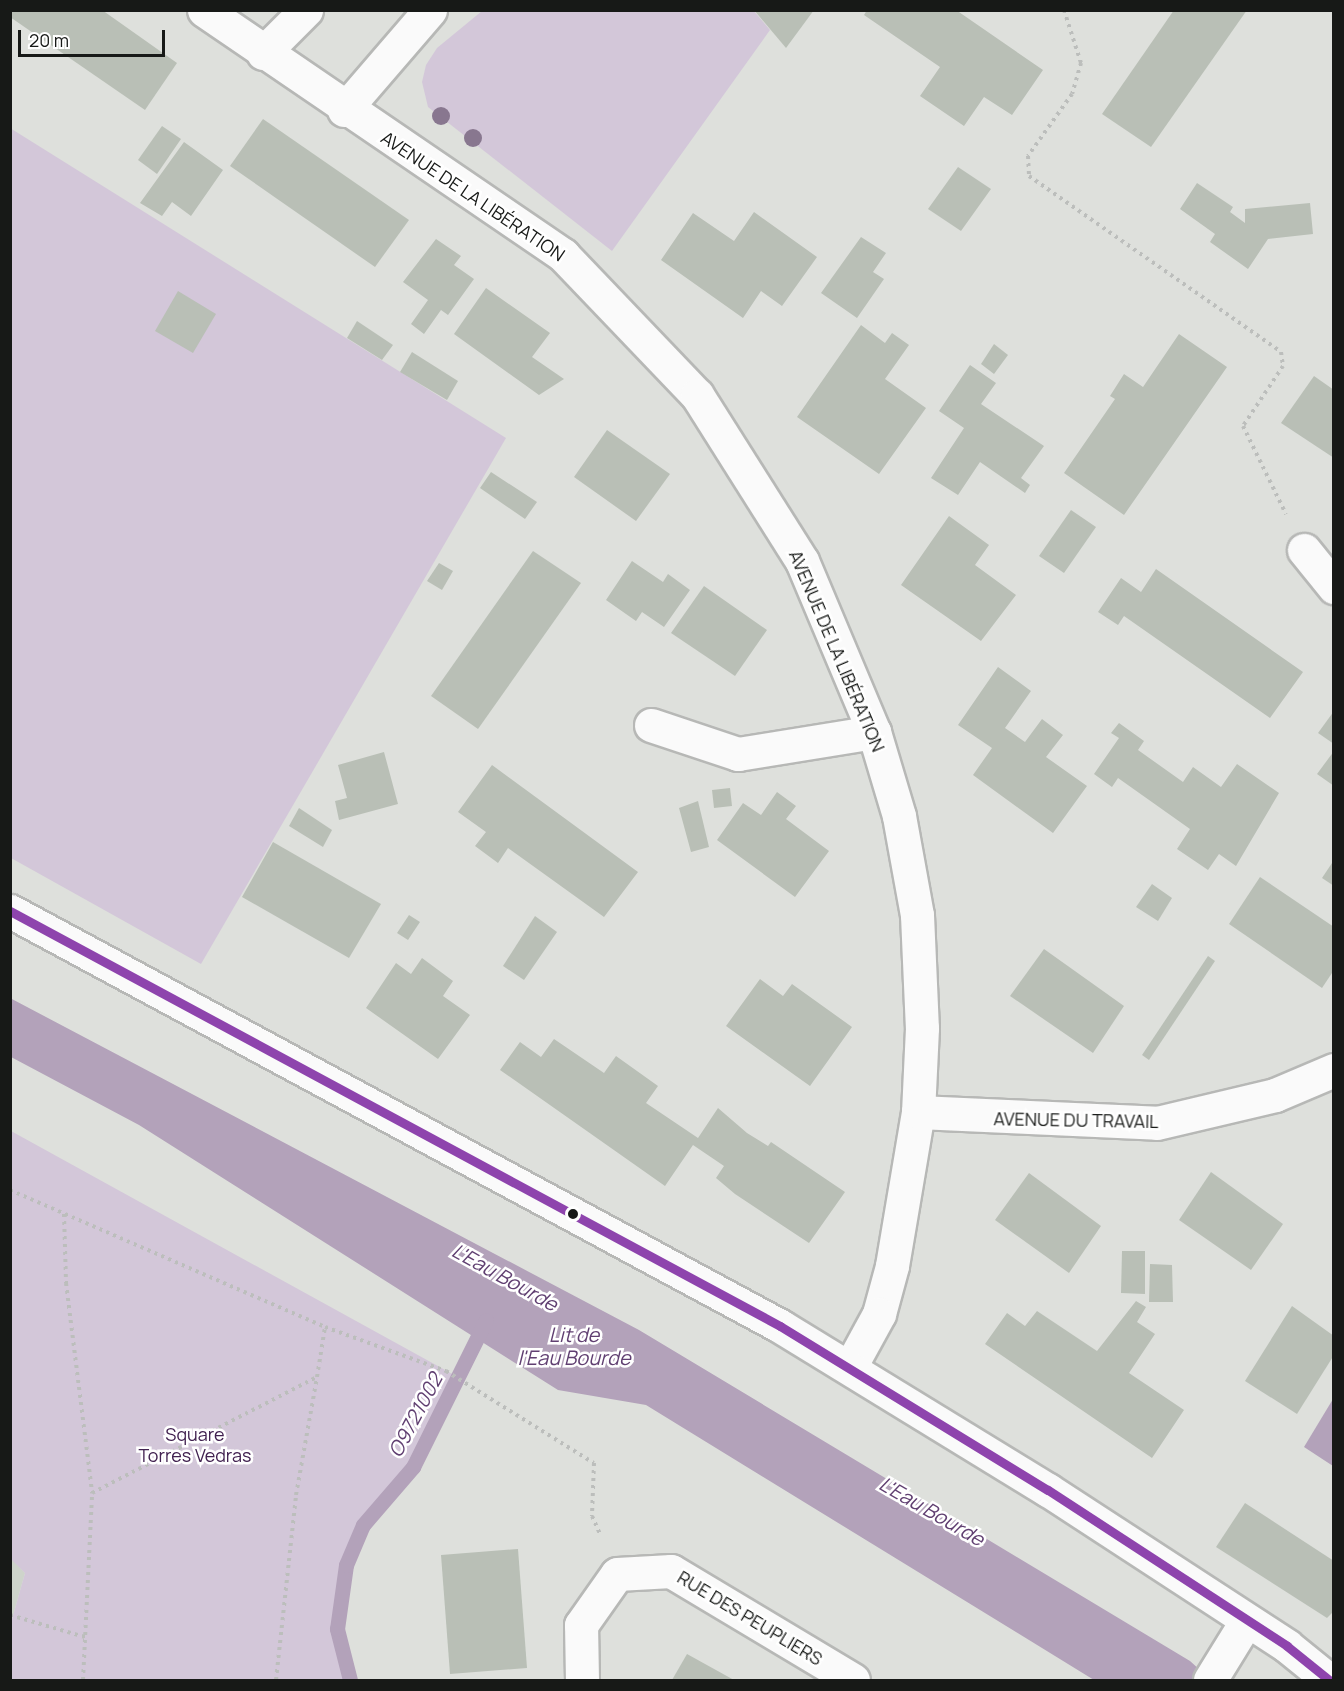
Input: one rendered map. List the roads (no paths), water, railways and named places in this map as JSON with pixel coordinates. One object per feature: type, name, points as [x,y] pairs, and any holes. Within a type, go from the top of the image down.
[{"type":"street","name":"AVENUE DE LA LIBÉRATION","points":[[204,10],[344,110],[563,255],[697,395],[802,561],[874,732],[899,816],[917,915],[922,1028],[918,1112],[890,1275],[879,1314],[850,1367]]},
{"type":"street","points":[[263,53],[306,10]]},
{"type":"street","points":[[344,110],[430,10]]},
{"type":"street","points":[[1304,550],[1334,587]]},
{"type":"street","points":[[651,725],[738,754],[874,732]]},
{"type":"street","points":[[10,911],[850,1367],[1247,1620],[1329,1680]]},
{"type":"street","name":"AVENUE DU TRAVAIL","points":[[918,1112],[1157,1123],[1275,1095],[1334,1070]]},
{"type":"street","name":"RUE DES PEUPLIERS","points":[[582,1680],[581,1625],[617,1574],[671,1571],[852,1680]]},
{"type":"street","points":[[1212,1678],[1247,1620]]},
{"type":"water","name":"Lit de l'Eau Bourde","points":[[10,998],[639,1330],[1190,1661],[1211,1680],[1094,1680],[646,1405],[558,1390],[139,1125],[11,1057]]},
{"type":"water","points":[[1333,1399],[1333,1466],[1304,1447]]},
{"type":"waterway","name":"O9721002","points":[[350,1680],[337,1629],[346,1565],[363,1525],[413,1467],[486,1320]]},
{"type":"water label","name":"L'Eau Bourde","points":[[505,1277]]},
{"type":"water label","name":"L'Eau Bourde","points":[[932,1511]]},
{"type":"park label","name":"Square Torres Vedras","points":[[195,1445]]}]
